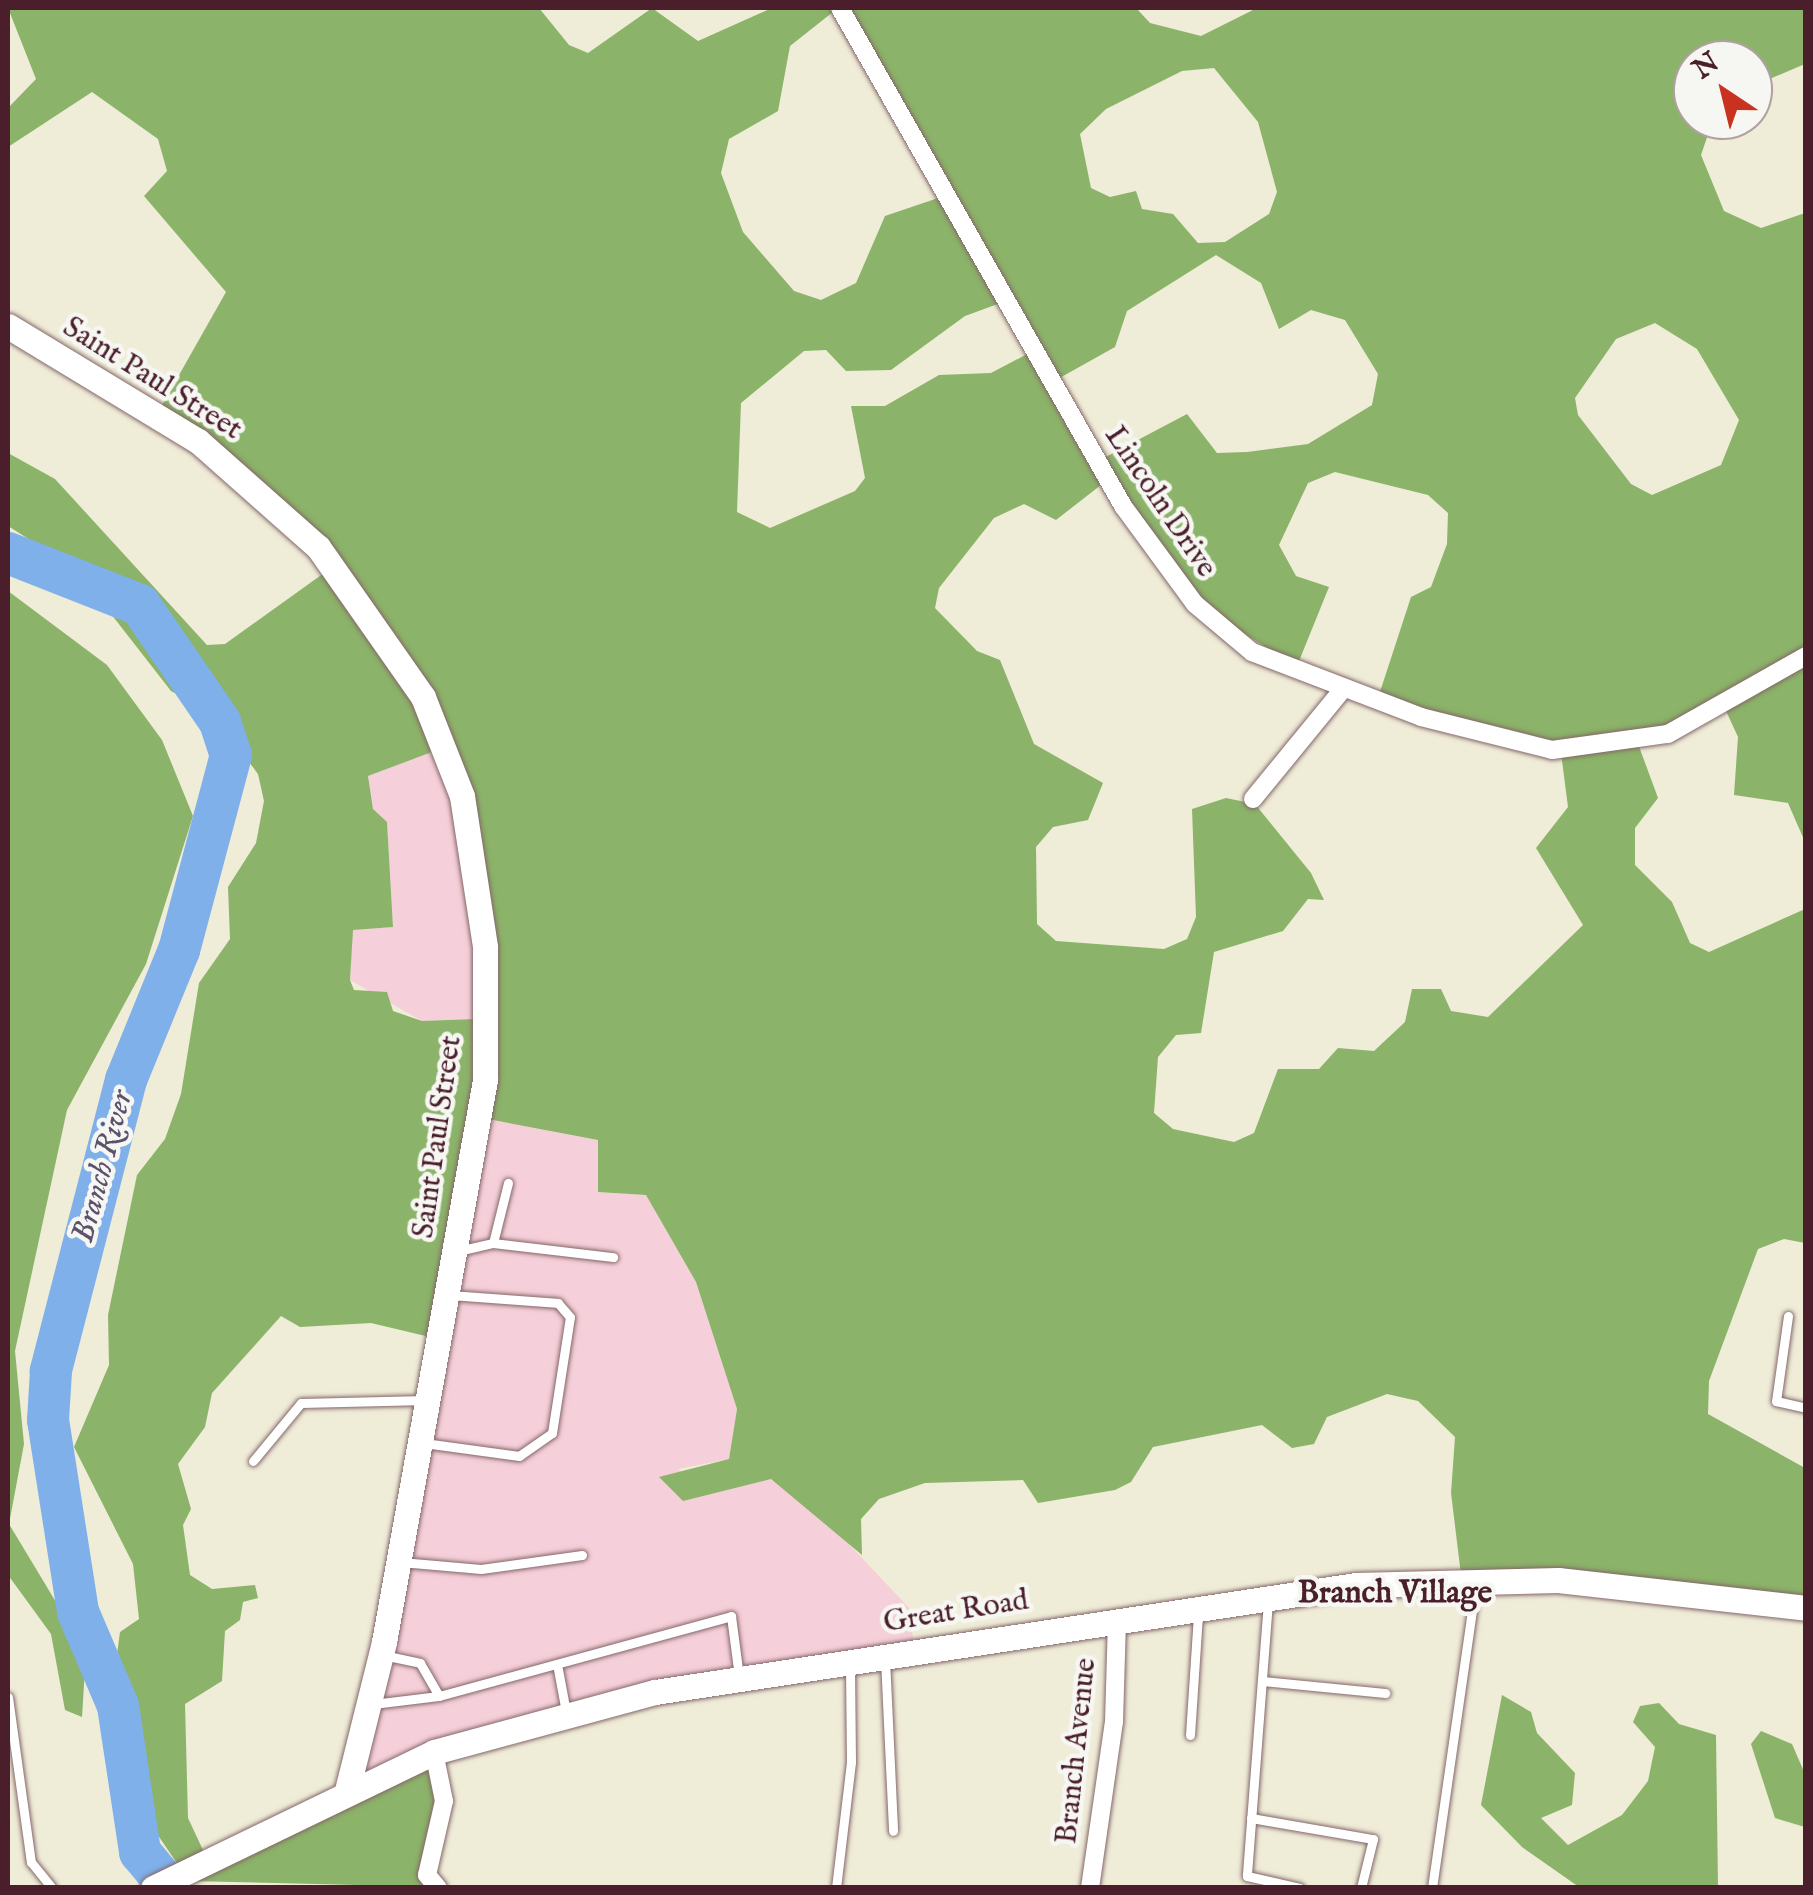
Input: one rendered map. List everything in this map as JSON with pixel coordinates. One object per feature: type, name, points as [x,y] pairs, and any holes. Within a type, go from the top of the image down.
[{"type":"main road","name":"Saint Paul Street","points":[[8,326],[198,441],[263,492],[379,623],[422,697],[462,796],[485,947],[484,1080],[399,1562],[381,1655],[347,1790]]},
{"type":"main road","name":"Great Road","points":[[153,1888],[347,1790],[434,1752],[566,1712],[739,1679],[1268,1598],[1476,1578],[1806,1608]]},
{"type":"street","name":"Lincoln Drive","points":[[840,8],[1160,562],[1252,652],[1343,689],[1552,750],[1668,734],[1806,656]]},
{"type":"street","points":[[1253,800],[1343,689]]},
{"type":"street","name":"Branch Avenue","points":[[1090,1888],[1114,1722],[1116,1620]]},
{"type":"street","points":[[434,1752],[444,1801],[426,1876],[438,1888]]},
{"type":"lane","points":[[492,1243],[508,1183]]},
{"type":"lane","points":[[456,1251],[492,1243],[613,1257]]},
{"type":"lane","points":[[421,1443],[519,1456],[552,1433],[570,1318],[558,1302],[448,1294]]},
{"type":"lane","points":[[1788,1316],[1776,1401],[1806,1408]]},
{"type":"lane","points":[[253,1462],[301,1403],[428,1400]]},
{"type":"lane","points":[[399,1562],[481,1569],[582,1555]]},
{"type":"lane","points":[[1432,1888],[1476,1578]]},
{"type":"lane","points":[[1268,1598],[1247,1876],[1300,1888]]},
{"type":"lane","points":[[1190,1736],[1198,1608]]},
{"type":"lane","points":[[368,1705],[439,1696],[731,1616],[739,1679]]},
{"type":"lane","points":[[381,1655],[420,1663],[439,1696]]},
{"type":"lane","points":[[885,1656],[893,1831]]},
{"type":"lane","points":[[836,1888],[852,1762],[850,1662]]},
{"type":"lane","points":[[557,1664],[566,1712]]},
{"type":"lane","points":[[1262,1680],[1385,1694]]},
{"type":"lane","points":[[8,1696],[31,1862],[52,1888]]},
{"type":"lane","points":[[1251,1818],[1373,1838],[1361,1888]]},
{"type":"shaded area","points":[[440,749],[470,836],[475,1019],[422,1021],[350,980],[352,930],[393,927],[387,822],[373,809],[368,776]]},
{"type":"shaded area","points":[[476,1117],[598,1140],[598,1192],[646,1195],[696,1282],[737,1409],[729,1459],[678,1469],[705,1493],[771,1479],[830,1524],[909,1608],[916,1660],[647,1703],[365,1778]]},
{"type":"green space","points":[[8,8],[539,8],[569,45],[588,53],[652,8],[698,41],[772,8],[838,8],[790,46],[778,111],[729,139],[721,173],[743,232],[794,291],[821,300],[856,283],[885,216],[944,196],[839,8],[1136,8],[1150,23],[1201,36],[1257,8],[1805,8],[1805,64],[1773,78],[1773,40],[1673,40],[1673,140],[1706,140],[1701,155],[1724,211],[1761,228],[1805,213],[1805,842],[1788,803],[1734,795],[1738,737],[1721,700],[1637,741],[1658,798],[1635,828],[1635,865],[1672,902],[1690,943],[1709,952],[1805,909],[1805,1243],[1784,1239],[1758,1249],[1709,1381],[1708,1414],[1805,1468],[1805,1615],[1462,1583],[1451,1493],[1455,1437],[1418,1401],[1387,1394],[1327,1417],[1314,1444],[1292,1448],[1262,1425],[1153,1447],[1131,1482],[1115,1490],[1038,1503],[1023,1480],[925,1483],[879,1499],[861,1519],[862,1555],[771,1479],[683,1501],[659,1477],[729,1459],[737,1409],[696,1282],[646,1195],[598,1192],[598,1140],[477,1117],[434,1338],[371,1323],[300,1327],[281,1316],[212,1393],[205,1427],[178,1464],[191,1509],[183,1525],[190,1575],[212,1589],[255,1585],[258,1598],[243,1602],[240,1620],[225,1631],[222,1681],[185,1704],[188,1818],[210,1865],[429,1762],[439,1790],[426,1869],[438,1887],[189,1881],[132,1797],[112,1691],[120,1632],[139,1619],[133,1564],[74,1447],[109,1365],[108,1315],[137,1175],[165,1139],[181,1094],[199,983],[230,939],[228,887],[256,843],[264,801],[258,774],[213,714],[171,691],[76,569],[8,526],[8,453],[55,479],[207,645],[225,644],[331,568],[157,414],[226,292],[144,196],[167,171],[158,139],[92,92],[8,147],[8,108],[36,79]],"holes":[[[1214,68],[1258,122],[1277,192],[1269,214],[1225,242],[1198,243],[1173,214],[1142,209],[1136,191],[1110,197],[1091,188],[1080,134],[1106,109],[1182,71]],[[1216,255],[1261,283],[1279,329],[1311,310],[1345,320],[1378,374],[1372,405],[1308,444],[1247,452],[1217,453],[1187,414],[1098,461],[1056,380],[1115,347],[1127,311]],[[1006,301],[1031,352],[991,373],[939,375],[885,406],[851,406],[865,478],[855,491],[770,528],[737,512],[741,403],[804,351],[826,350],[846,371],[891,370],[965,316]],[[1655,323],[1697,349],[1739,420],[1721,465],[1652,495],[1631,484],[1578,415],[1575,398],[1616,339]],[[1335,472],[1428,495],[1448,513],[1447,544],[1431,587],[1411,597],[1378,698],[1561,753],[1568,807],[1536,848],[1583,925],[1488,1017],[1451,1011],[1441,989],[1412,989],[1405,1022],[1374,1051],[1338,1048],[1319,1069],[1278,1069],[1254,1133],[1234,1142],[1173,1129],[1154,1113],[1158,1057],[1176,1035],[1201,1033],[1214,952],[1283,931],[1308,899],[1324,900],[1311,873],[1255,804],[1226,798],[1192,809],[1196,917],[1187,939],[1164,949],[1056,941],[1037,924],[1036,847],[1053,827],[1088,820],[1103,783],[1034,744],[1000,660],[977,651],[935,608],[939,588],[994,518],[1024,504],[1056,520],[1106,481],[1195,604],[1297,666],[1329,587],[1296,576],[1279,545],[1308,483]],[[440,749],[483,949],[475,1019],[422,1021],[393,1011],[387,992],[354,990],[350,980],[353,930],[393,927],[387,822],[373,809],[368,776]]]},
{"type":"green space","points":[[8,591],[107,665],[162,740],[193,816],[146,964],[67,1110],[15,1351],[24,1444],[9,1524],[86,1652],[82,1717],[65,1710],[51,1634],[8,1575]]},
{"type":"green space","points":[[1502,1695],[1531,1712],[1537,1733],[1575,1773],[1572,1805],[1541,1818],[1568,1845],[1622,1815],[1648,1781],[1655,1747],[1633,1722],[1640,1706],[1659,1703],[1679,1724],[1716,1735],[1718,1887],[1579,1887],[1522,1847],[1481,1805]]},
{"type":"green space","points":[[1761,1731],[1792,1744],[1805,1774],[1805,1827],[1775,1818],[1751,1744]]},
{"type":"waterway","name":"Branch River","points":[[8,553],[140,605],[220,722],[231,755],[179,950],[126,1080],[51,1371],[48,1420],[78,1612],[118,1706],[140,1852],[170,1888]]},
{"type":"district","name":"Branch Village","points":[[1395,1594]]}]
